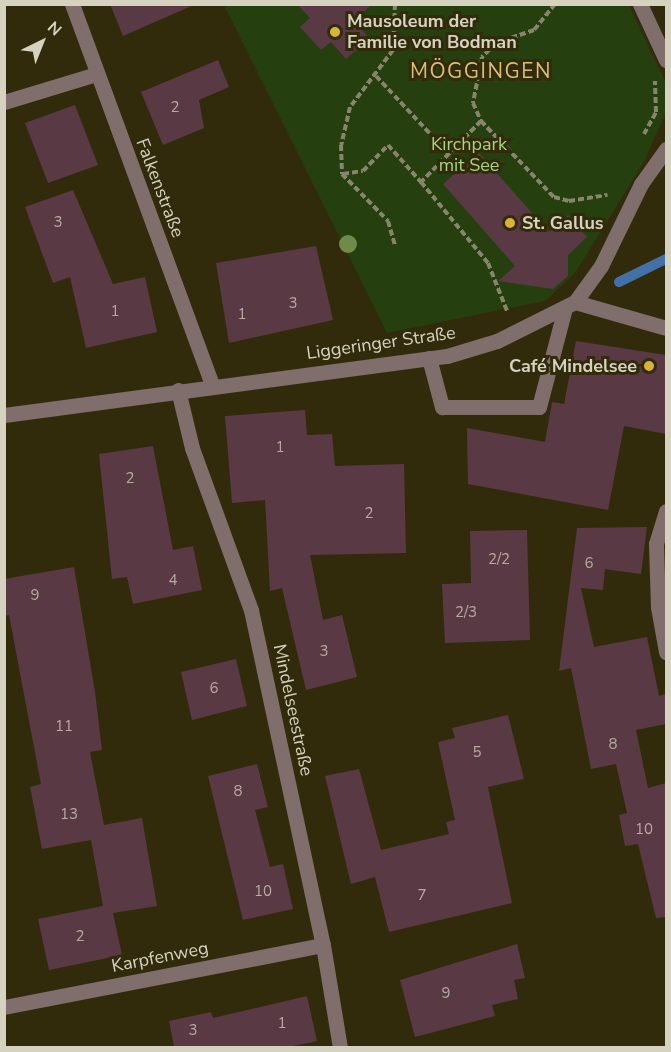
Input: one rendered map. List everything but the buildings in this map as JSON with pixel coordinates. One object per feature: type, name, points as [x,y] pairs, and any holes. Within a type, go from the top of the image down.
[{"type":"street","name":"Falkenstraße","points":[[72,4],[212,385]]},
{"type":"street","points":[[640,4],[666,60]]},
{"type":"street","points":[[4,102],[96,74]]},
{"type":"street","name":"Liggeringer Straße","points":[[4,415],[212,385],[429,358],[497,341],[570,305],[601,266],[640,184],[666,149]]},
{"type":"street","points":[[429,358],[442,407],[539,407],[570,305],[666,328]]},
{"type":"street","name":"Mindelseestraße","points":[[178,390],[192,448],[251,610],[323,945],[340,1047]]},
{"type":"street","points":[[666,512],[656,544],[658,607],[666,652]]},
{"type":"street","name":"Karpfenweg","points":[[4,1007],[323,945]]},
{"type":"path","points":[[342,174],[350,107],[376,76],[393,50],[395,4]]},
{"type":"path","points":[[555,4],[534,30],[496,43],[482,57],[473,103],[481,121],[554,197],[569,201],[609,195],[623,174],[640,184]]},
{"type":"path","points":[[639,143],[656,112],[650,73]]},
{"type":"path","points":[[376,76],[449,154]]},
{"type":"path","points":[[421,182],[481,121]]},
{"type":"path","points":[[342,174],[363,171],[388,145],[488,263],[505,307]]},
{"type":"path","points":[[342,174],[388,221],[395,246]]},
{"type":"green space","name":"Kirchpark mit See","points":[[224,5],[629,5],[665,81],[666,112],[644,162],[575,273],[545,301],[387,333]]},
{"type":"waterway","points":[[619,282],[666,259]]},
{"type":"place","name":"Mausoleum der Familie von Bodman","points":[[335,32]]},
{"type":"place","name":"St. Gallus","points":[[510,223]]},
{"type":"place","name":"Café Mindelsee","points":[[649,366]]},
{"type":"district","name":"MÖGGINGEN","points":[[481,71]]}]
